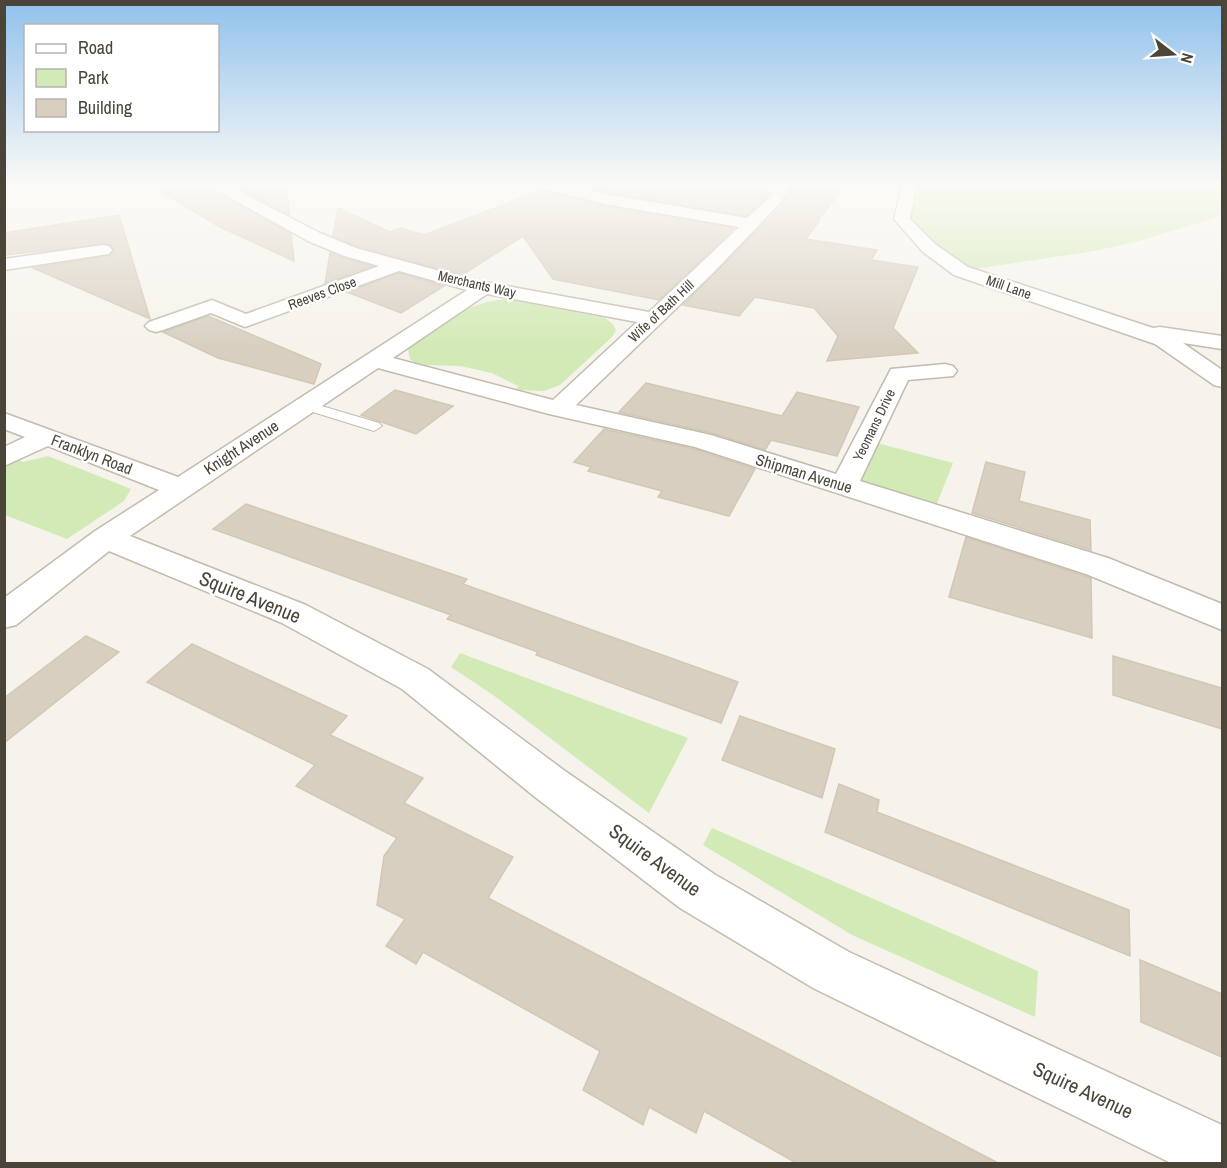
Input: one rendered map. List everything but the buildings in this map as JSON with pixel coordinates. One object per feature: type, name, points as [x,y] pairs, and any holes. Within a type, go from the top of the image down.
[{"type":"street","points":[[4,265],[104,253],[101,238]]},
{"type":"street","name":"Merchants Way","points":[[315,238],[350,252],[484,287],[652,319]]},
{"type":"street","name":"Wife of Bath Hill","points":[[558,409],[737,238]]},
{"type":"street","name":"Mill Lane","points":[[916,238],[936,256],[961,271],[1106,322],[1184,338],[1222,342]]},
{"type":"street","name":"Reeves Close","points":[[245,321],[398,265]]},
{"type":"street","name":"Knight Avenue","points":[[4,616],[106,538],[484,287]]},
{"type":"street","points":[[156,326],[212,306],[269,332]]},
{"type":"street","name":"Mill Lane","points":[[1132,327],[1163,339],[1222,380]]},
{"type":"street","name":"Shipman Avenue","points":[[375,360],[558,409],[702,441],[1097,566],[1222,618]]},
{"type":"street","name":"Yeomans Drive","points":[[844,485],[899,374],[945,371]]},
{"type":"street","name":"Franklyn Road","points":[[4,420],[180,488]]},
{"type":"street","points":[[4,458],[46,437]]},
{"type":"street","name":"Squire Avenue","points":[[106,538],[294,614],[415,679],[550,784],[697,891],[831,970],[1222,1156]]},
{"type":"lane","points":[[305,405],[374,426]]},
{"type":"green space","points":[[924,238],[1150,238],[1094,251],[968,270],[932,248]]},
{"type":"green space","points":[[507,299],[605,318],[613,324],[616,330],[612,337],[560,385],[544,391],[516,390],[518,386],[492,373],[460,366],[428,365],[425,368],[410,359],[408,349],[413,343],[446,321],[481,304]]},
{"type":"green space","points":[[873,442],[953,463],[936,506],[853,481]]},
{"type":"green space","points":[[48,456],[131,489],[124,501],[67,539],[5,515],[4,466],[17,459],[23,462]]},
{"type":"green space","points":[[460,653],[688,738],[649,813],[493,695],[451,667]]},
{"type":"green space","points":[[712,828],[1038,971],[1035,1017],[852,935],[703,845]]}]
